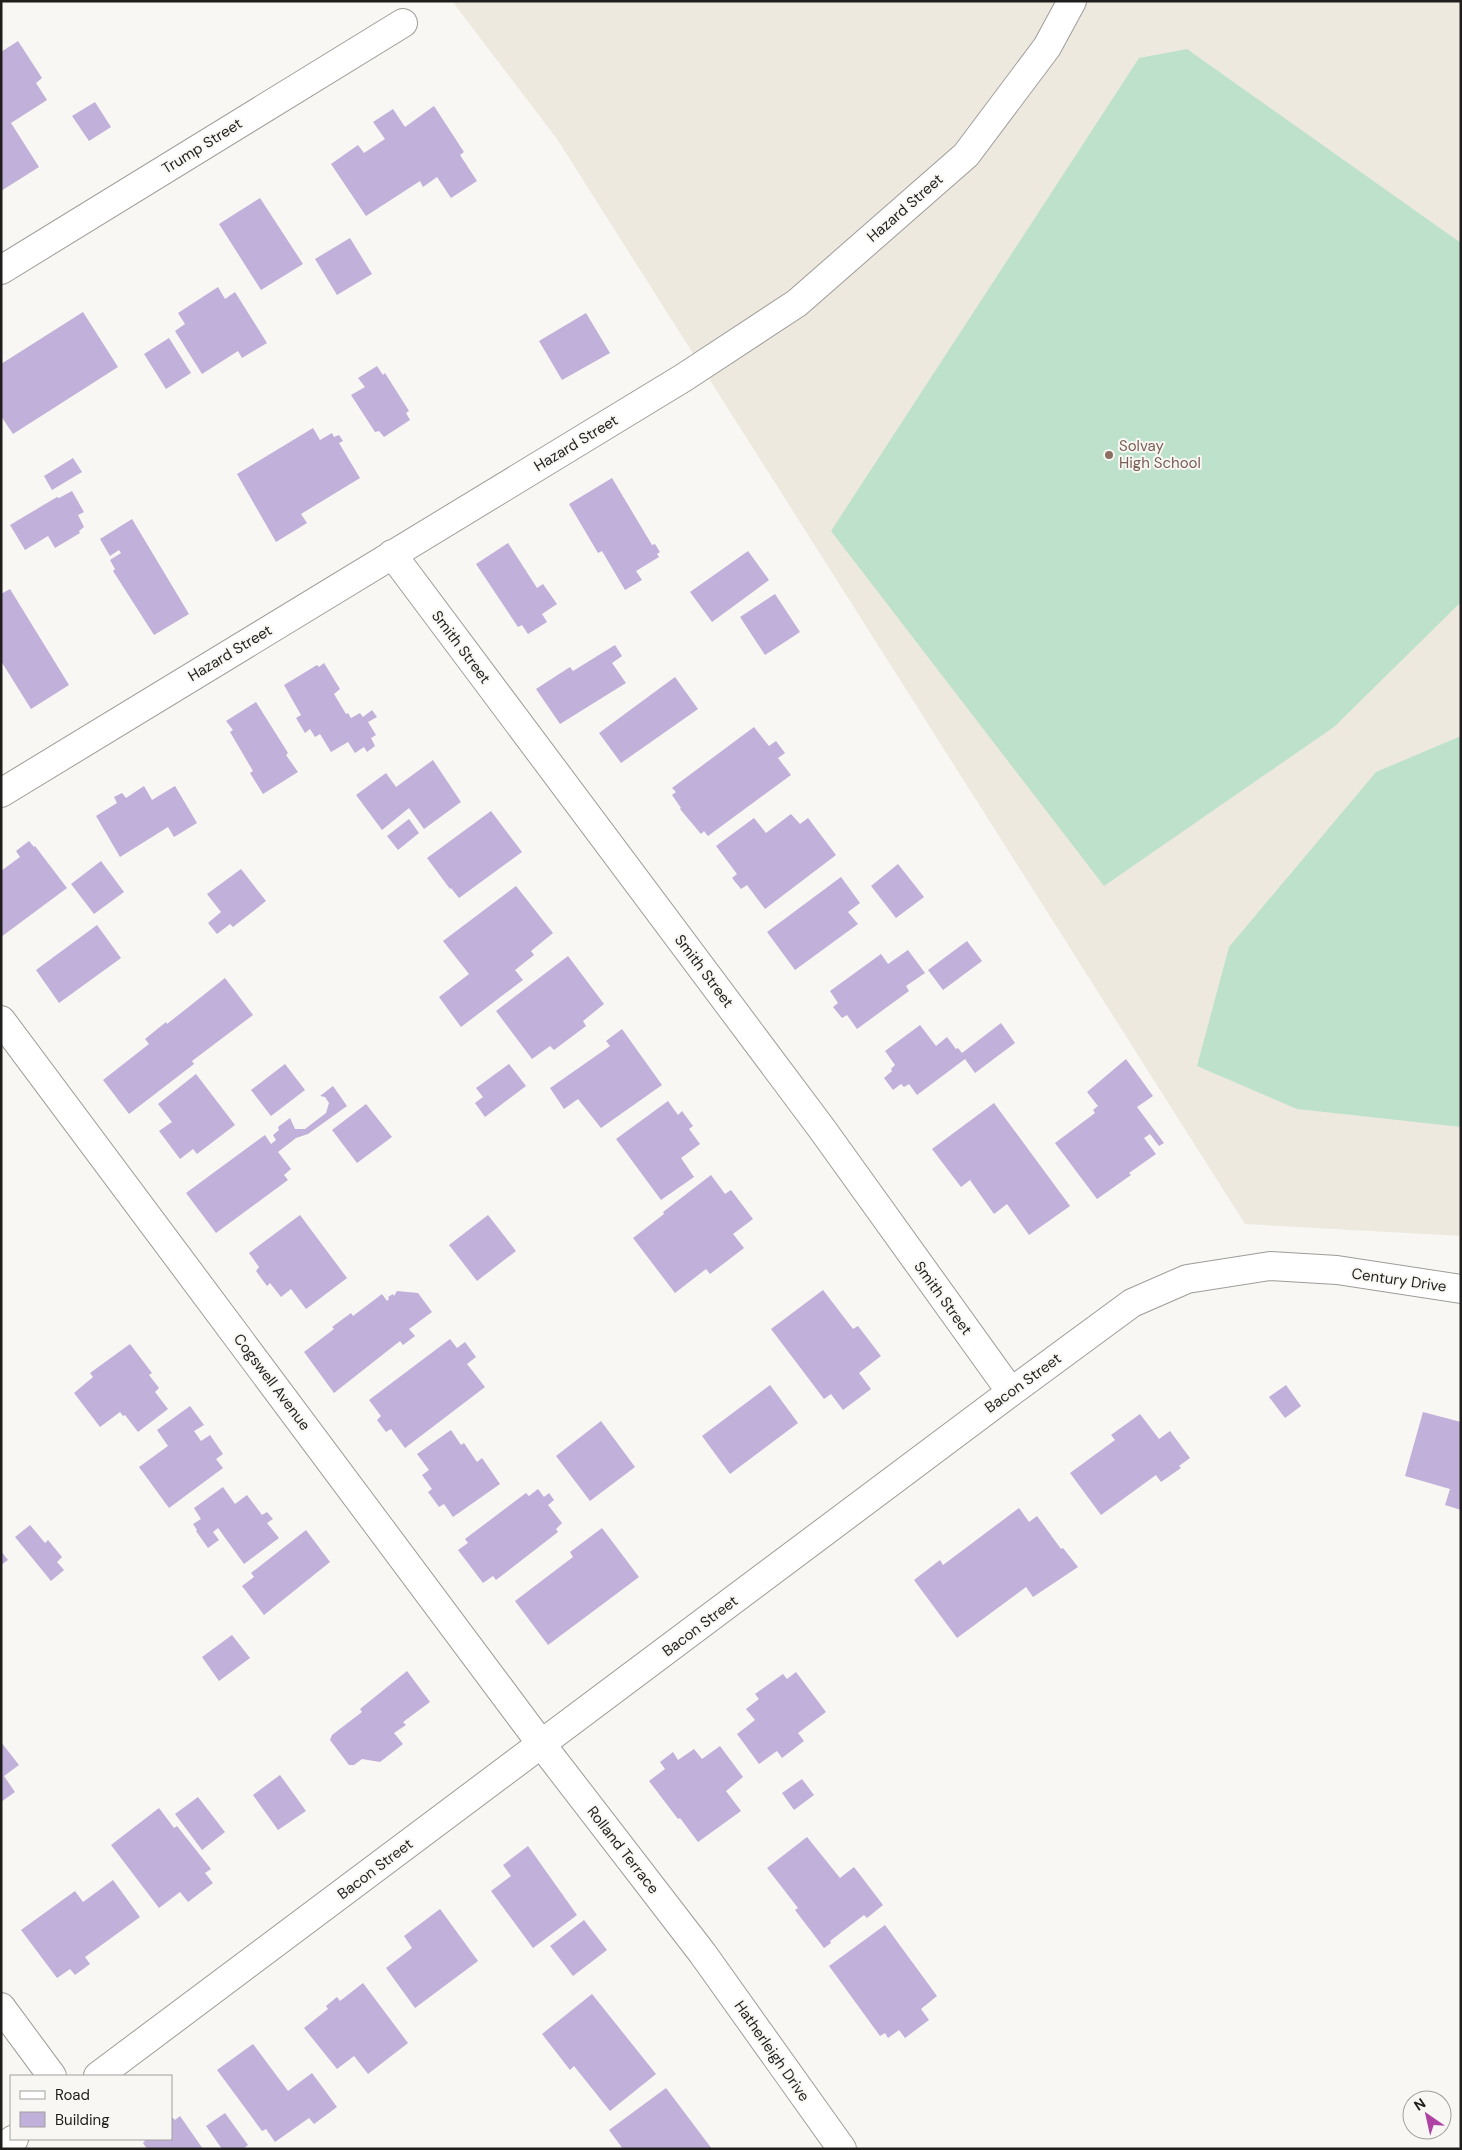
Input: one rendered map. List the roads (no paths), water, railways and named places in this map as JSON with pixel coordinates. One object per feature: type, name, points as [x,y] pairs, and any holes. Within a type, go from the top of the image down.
[{"type":"street","name":"Hazard Street","points":[[1,793],[683,378],[797,303],[966,156],[1047,47],[1072,1]]},
{"type":"street","name":"Trump Street","points":[[1,270],[403,23]]},
{"type":"street","name":"Smith Street","points":[[392,554],[822,1129],[1011,1392]]},
{"type":"street","name":"Cogswell Avenue","points":[[1,1020],[542,1745]]},
{"type":"street","name":"Bacon Street","points":[[99,2075],[1132,1303],[1187,1279],[1270,1266],[1337,1270]]},
{"type":"street","name":"Century Drive","points":[[1337,1270],[1461,1289]]},
{"type":"street","name":"Rolland Terrace","points":[[542,1745],[704,1954]]},
{"type":"street","name":"Hatherleigh Drive","points":[[704,1954],[842,2149]]},
{"type":"street","points":[[1,2006],[51,2075]]},
{"type":"street","points":[[1,2148],[13,2140]]},
{"type":"place","name":"Solvay High School","points":[[1109,455]]}]
